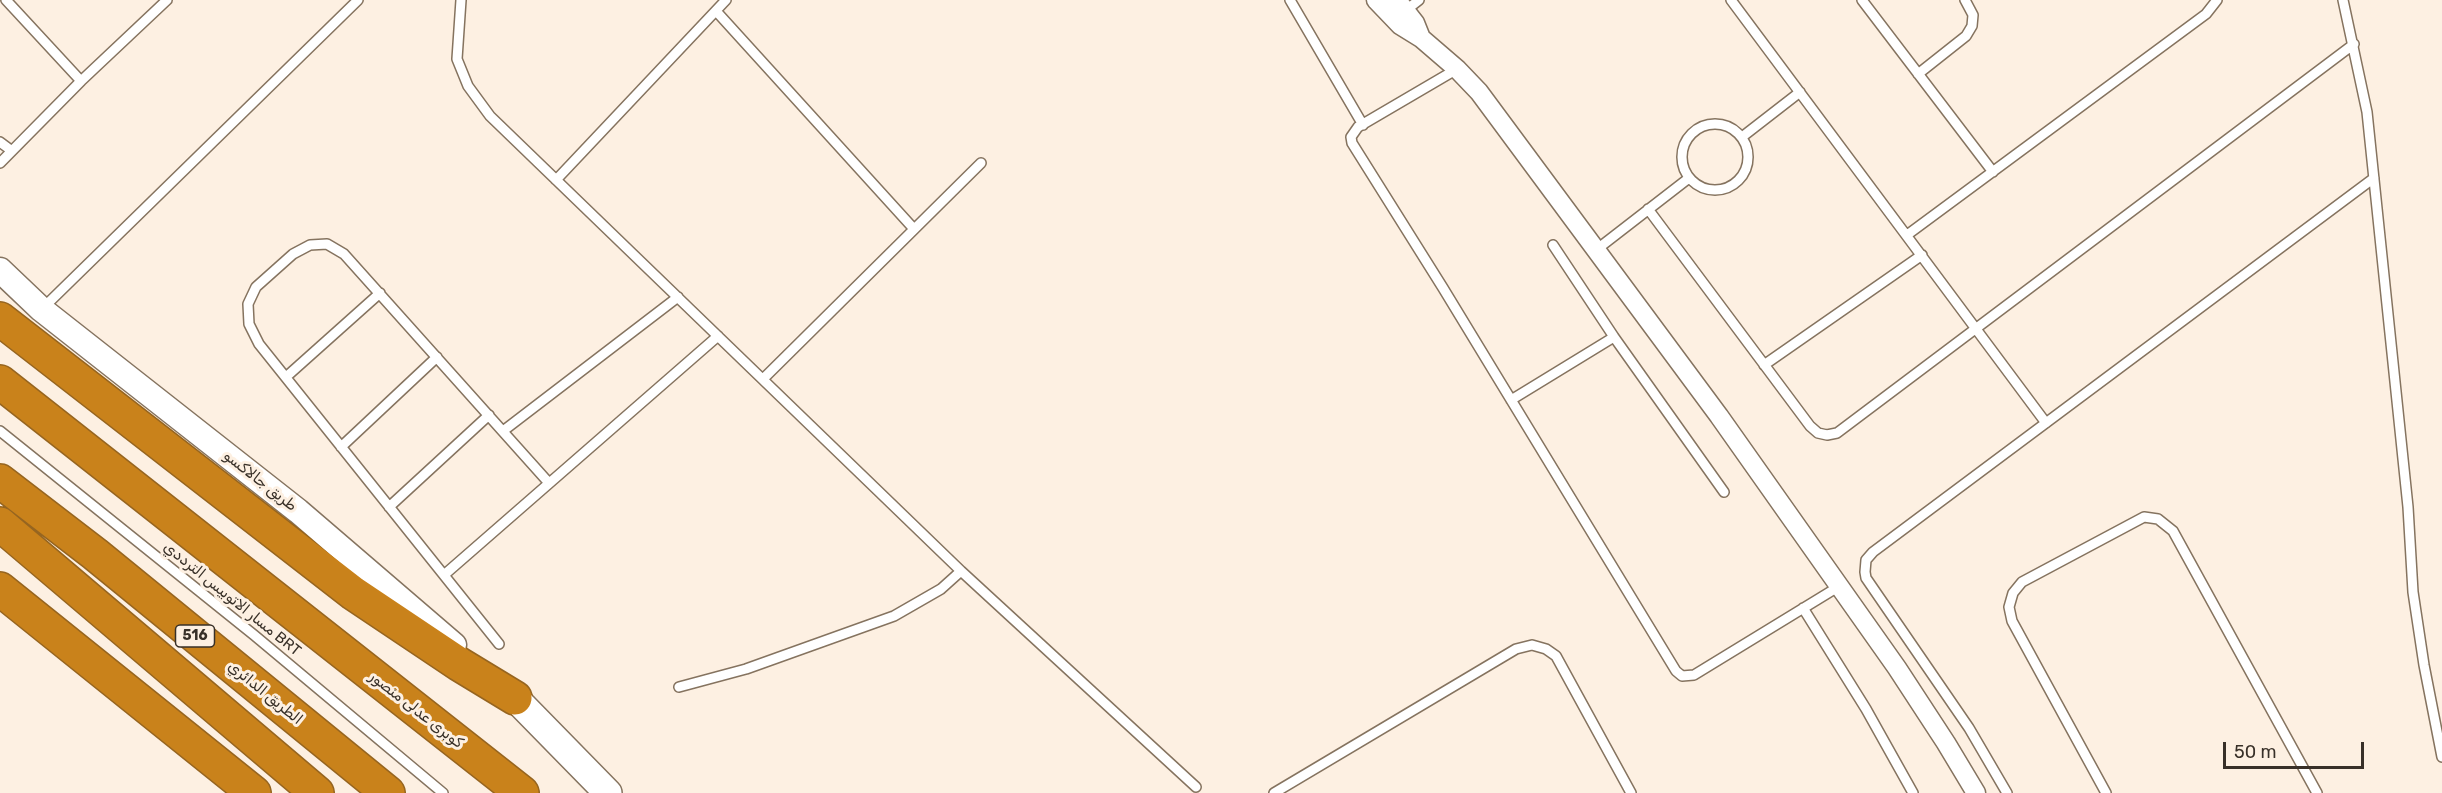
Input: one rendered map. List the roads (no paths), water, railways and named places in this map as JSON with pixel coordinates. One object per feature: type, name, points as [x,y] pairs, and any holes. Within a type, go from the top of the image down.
[{"type":"highway","points":[[0,319],[345,587],[405,629],[515,698]]},
{"type":"highway","name":"كوبرى عدلى منصور","points":[[0,382],[522,793]]},
{"type":"highway","name":"الطريق الدائري","points":[[0,481],[95,554],[388,793]]},
{"type":"highway","name":"516","points":[[0,524],[316,792]]},
{"type":"highway","points":[[0,589],[254,793]]},
{"type":"highway","points":[[223,658],[316,792]]},
{"type":"main road","points":[[515,698],[608,793]]},
{"type":"street","points":[[1376,0],[1400,25],[1421,38],[1457,69],[1479,92],[1719,416],[1922,705],[1976,793]]},
{"type":"street","points":[[1407,4],[1421,38]]},
{"type":"street","name":"طريق جالاكسو","points":[[0,270],[42,309],[298,512],[515,698]]},
{"type":"lane","points":[[6,0],[81,81]]},
{"type":"lane","points":[[0,163],[81,81],[167,0]]},
{"type":"lane","points":[[42,309],[358,0]]},
{"type":"lane","points":[[461,0],[457,59],[468,86],[490,116],[962,571],[1196,787]]},
{"type":"lane","points":[[556,180],[726,0]]},
{"type":"lane","points":[[1290,0],[1363,124]]},
{"type":"lane","points":[[1731,0],[2046,423]]},
{"type":"lane","points":[[1862,0],[1992,172]]},
{"type":"lane","points":[[1918,74],[1966,36],[1972,26],[1973,15],[1965,0]]},
{"type":"lane","points":[[1907,235],[2206,14],[2217,0]]},
{"type":"lane","points":[[2343,0],[2367,112],[2408,507],[2413,592],[2424,665],[2442,757]]},
{"type":"lane","points":[[716,10],[914,230]]},
{"type":"lane","points":[[1648,209],[1810,426],[1818,433],[1827,435],[1837,433],[2354,44]]},
{"type":"lane","points":[[1457,69],[1363,124],[1351,137],[1354,149],[1678,674],[1686,677],[1694,675],[1838,587]]},
{"type":"lane","points":[[1742,137],[1800,92]]},
{"type":"lane","points":[[1718,124],[1727,126],[1742,137],[1749,155],[1745,173],[1739,181],[1723,190],[1713,190],[1696,184],[1689,178],[1682,160],[1683,151],[1686,142],[1699,128],[1718,124]]},
{"type":"lane","points":[[0,142],[12,151]]},
{"type":"lane","points":[[763,379],[981,163]]},
{"type":"lane","points":[[1596,249],[1689,178]]},
{"type":"lane","points":[[2007,793],[1969,728],[1866,578],[1865,565],[1873,552],[2374,178]]},
{"type":"lane","points":[[499,644],[259,344],[249,324],[248,304],[256,287],[293,254],[310,245],[327,244],[344,254],[549,483]]},
{"type":"lane","points":[[1553,245],[1614,337],[1724,492]]},
{"type":"lane","points":[[1764,364],[1922,255]]},
{"type":"lane","points":[[286,378],[380,293]]},
{"type":"lane","points":[[503,431],[678,297]]},
{"type":"lane","points":[[444,575],[718,336]]},
{"type":"lane","points":[[1511,400],[1614,337]]},
{"type":"lane","points":[[341,447],[436,357]]},
{"type":"lane","points":[[389,507],[489,416]]},
{"type":"lane","name":"مسار الاتوبيس الترددي BRT","points":[[0,431],[254,635],[443,793]]},
{"type":"lane","points":[[2106,793],[2012,621],[2009,607],[2013,593],[2022,582],[2144,517],[2158,519],[2173,531],[2317,793]]},
{"type":"lane","points":[[679,687],[746,669],[894,616],[941,589],[962,571]]},
{"type":"lane","points":[[1803,608],[1866,709],[1913,793]]},
{"type":"lane","points":[[1275,793],[1516,649],[1532,645],[1546,649],[1556,657],[1631,793]]}]
